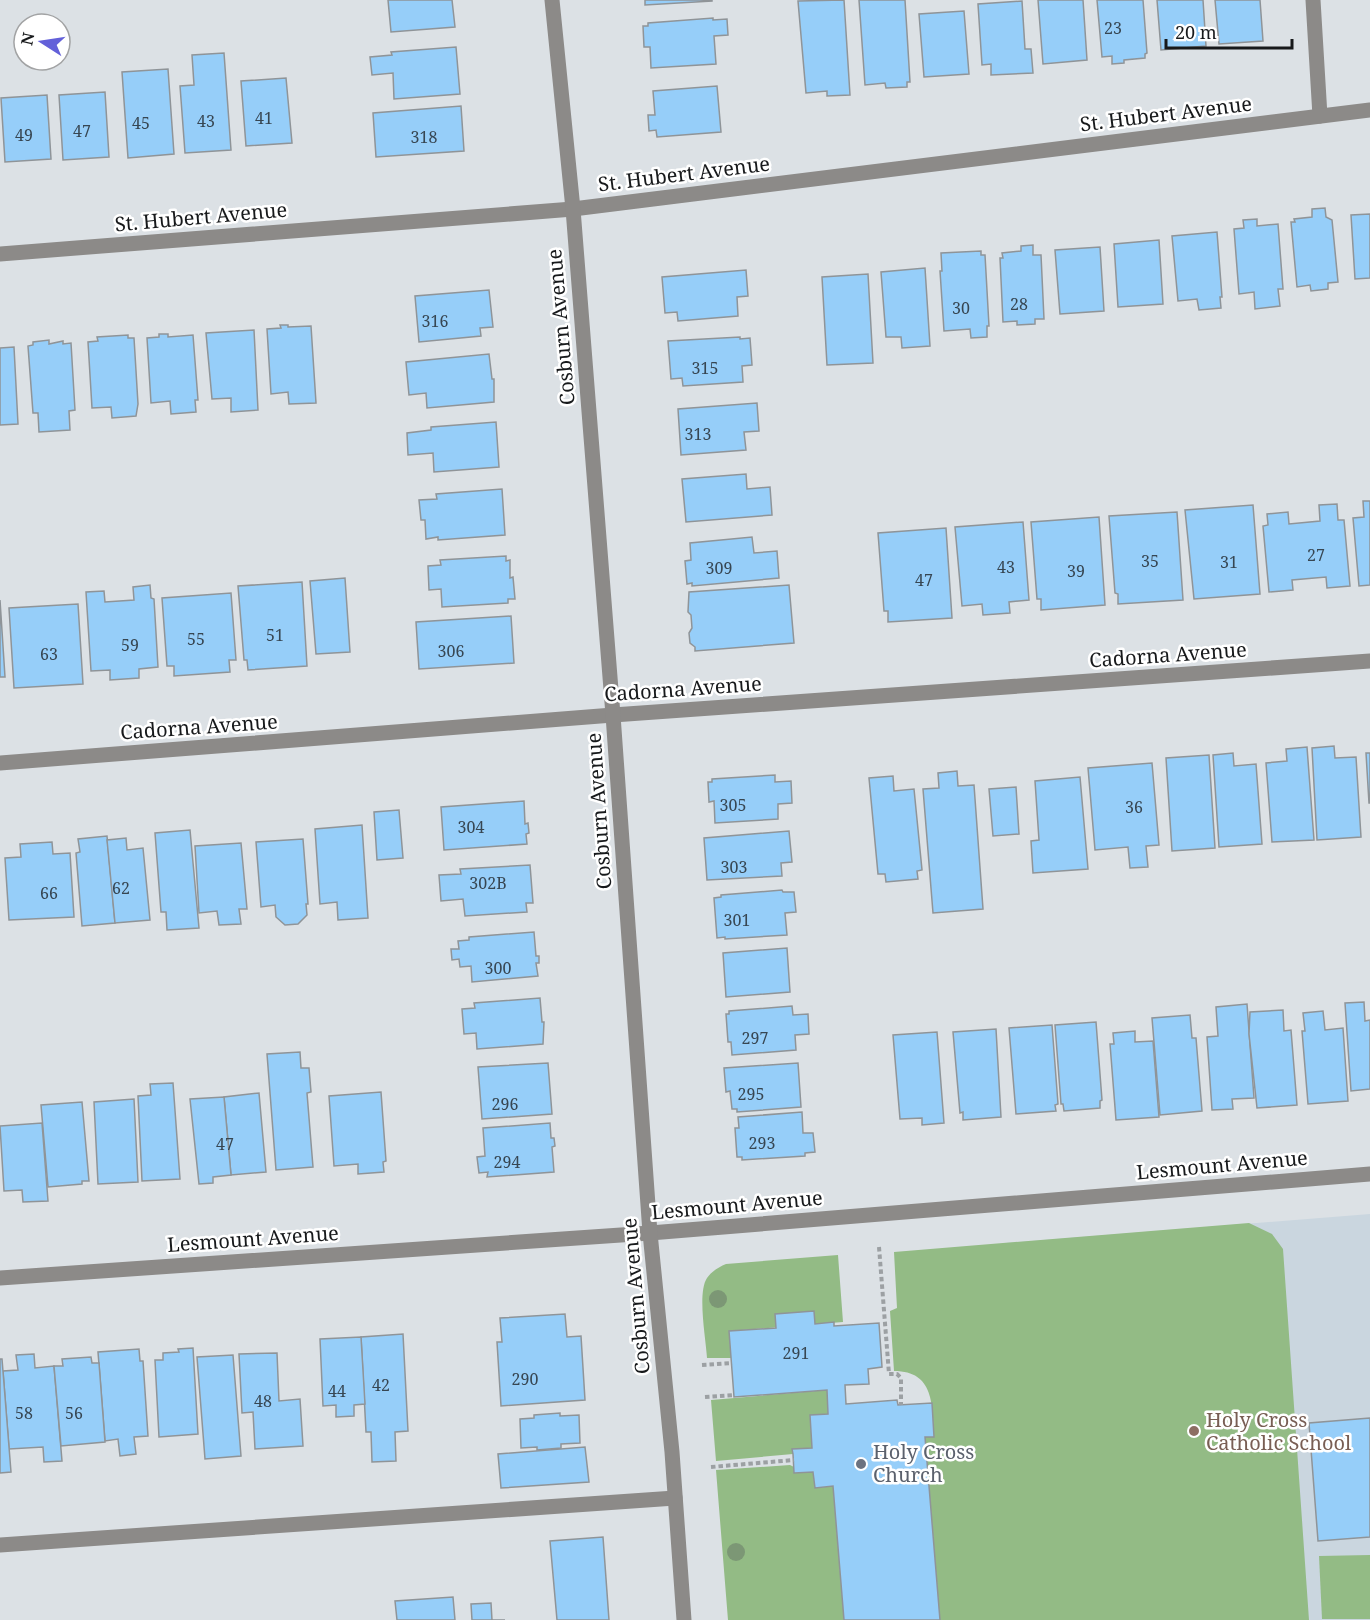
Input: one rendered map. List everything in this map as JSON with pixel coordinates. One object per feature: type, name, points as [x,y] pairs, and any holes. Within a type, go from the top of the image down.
[{"type":"street","name":"Cosburn Avenue","points":[[552,0],[573,209],[613,715],[650,1233],[684,1620]]},
{"type":"street","points":[[1313,0],[1320,116]]},
{"type":"street","name":"St. Hubert Avenue","points":[[0,254],[573,209],[1370,110]]},
{"type":"street","name":"Cadorna Avenue","points":[[0,764],[613,715],[1370,661]]},
{"type":"street","name":"Lesmount Avenue","points":[[0,1278],[650,1233],[1370,1174]]},
{"type":"street","points":[[0,1545],[675,1498]]},
{"type":"path","points":[[879,1247],[890,1374],[897,1374],[902,1378],[902,1405]]},
{"type":"path","points":[[702,1365],[732,1363]]},
{"type":"path","points":[[705,1397],[734,1395]]},
{"type":"path","points":[[711,1467],[794,1460]]},
{"type":"shaded area","name":"Holy Cross Catholic School","points":[[1370,1214],[1370,1620],[1032,1620],[1005,1243]]},
{"type":"green space","name":"Holy Cross Catholic School","points":[[1249,1223],[1272,1234],[1283,1249],[1309,1620],[940,1620],[925,1437],[934,1436],[933,1413],[929,1392],[924,1384],[917,1377],[894,1371],[890,1311],[897,1308],[894,1252]]},
{"type":"green space","points":[[838,1255],[843,1322],[730,1331],[731,1358],[707,1358],[703,1294],[707,1278],[713,1271],[726,1264]]},
{"type":"green space","points":[[827,1390],[828,1414],[810,1415],[812,1448],[793,1449],[793,1454],[716,1461],[711,1400]]},
{"type":"green space","points":[[790,1465],[794,1467],[795,1473],[813,1472],[815,1488],[833,1486],[844,1620],[728,1620],[716,1470]]},
{"type":"green space","points":[[1370,1555],[1370,1619],[1322,1619],[1319,1556]]},
{"type":"building","points":[[388,0],[452,0],[455,27],[391,32]]},
{"type":"building","points":[[645,0],[712,0],[712,1],[645,5]]},
{"type":"building","points":[[844,0],[850,95],[827,96],[827,91],[806,93],[798,1]]},
{"type":"building","points":[[859,0],[905,0],[910,82],[907,82],[907,87],[886,88],[885,83],[865,85]]},
{"type":"building","points":[[1038,0],[1083,0],[1087,60],[1043,64]]},
{"type":"building","points":[[1097,0],[1143,0],[1147,53],[1145,58],[1112,64],[1112,56],[1102,57]]},
{"type":"building","points":[[1157,0],[1203,0],[1206,46],[1161,50]]},
{"type":"building","points":[[1215,0],[1260,0],[1263,41],[1219,44]]},
{"type":"building","points":[[1022,1],[1025,49],[1031,49],[1033,73],[991,75],[991,64],[982,65],[978,4]]},
{"type":"building","points":[[964,11],[969,74],[924,77],[919,14]]},
{"type":"building","points":[[713,18],[713,20],[727,19],[728,35],[714,36],[716,64],[651,68],[650,47],[644,47],[643,26],[648,26],[648,23]]},
{"type":"building","points":[[456,47],[460,94],[394,99],[393,73],[372,75],[370,57],[392,55],[391,52]]},
{"type":"building","points":[[224,53],[231,150],[185,153],[180,86],[194,85],[192,55]]},
{"type":"building","points":[[168,69],[174,154],[128,158],[122,72]]},
{"type":"building","points":[[286,78],[292,143],[246,146],[241,81]]},
{"type":"building","points":[[717,86],[721,132],[657,137],[656,130],[649,131],[648,115],[655,115],[653,91]]},
{"type":"building","points":[[105,92],[109,157],[63,160],[59,95]]},
{"type":"building","points":[[47,95],[51,159],[5,162],[1,98]]},
{"type":"building","points":[[461,106],[464,151],[376,157],[373,113]]},
{"type":"building","points":[[1325,208],[1326,217],[1332,220],[1338,282],[1328,283],[1328,289],[1311,291],[1310,285],[1297,287],[1291,222],[1295,222],[1294,219],[1312,217],[1312,209]]},
{"type":"building","points":[[1370,214],[1370,278],[1355,279],[1351,215]]},
{"type":"building","points":[[1257,219],[1257,226],[1278,224],[1283,289],[1278,289],[1280,306],[1255,309],[1254,292],[1239,294],[1234,229],[1244,228],[1243,220]]},
{"type":"building","points":[[1217,232],[1221,308],[1199,310],[1197,299],[1178,301],[1172,236]]},
{"type":"building","points":[[1159,240],[1163,304],[1118,307],[1114,244]]},
{"type":"building","points":[[1033,245],[1033,255],[1041,255],[1044,319],[1035,319],[1035,324],[1017,325],[1017,321],[1003,322],[1000,258],[1003,258],[1002,253],[1021,251],[1021,246]]},
{"type":"building","points":[[1100,247],[1104,311],[1060,314],[1055,250]]},
{"type":"building","points":[[981,251],[981,255],[985,255],[989,326],[987,326],[987,337],[971,338],[970,329],[944,331],[941,253]]},
{"type":"building","points":[[925,268],[930,346],[902,348],[901,337],[886,337],[881,272]]},
{"type":"building","points":[[746,270],[748,296],[737,297],[738,316],[678,321],[677,312],[665,313],[662,277]]},
{"type":"building","points":[[868,274],[873,363],[827,365],[822,277]]},
{"type":"building","points":[[489,290],[493,327],[480,328],[481,336],[419,342],[415,296]]},
{"type":"building","points":[[280,325],[311,326],[316,403],[289,404],[288,392],[271,394],[267,329],[281,328]]},
{"type":"building","points":[[254,330],[258,410],[231,412],[231,398],[212,399],[206,333]]},
{"type":"building","points":[[159,334],[168,334],[168,337],[193,335],[198,400],[195,400],[196,412],[171,414],[170,401],[151,403],[147,338],[159,337]]},
{"type":"building","points":[[128,335],[128,338],[134,338],[138,404],[136,416],[112,418],[111,407],[92,408],[88,342],[98,341],[97,337]]},
{"type":"building","points":[[740,337],[740,339],[750,338],[752,365],[742,366],[743,382],[683,386],[682,378],[671,379],[668,341]]},
{"type":"building","points":[[49,340],[49,344],[63,341],[63,344],[71,343],[75,410],[69,411],[70,430],[39,432],[38,413],[33,413],[28,346],[33,345],[33,342]]},
{"type":"building","points":[[14,347],[18,424],[0,425],[0,348]]},
{"type":"building","points":[[489,354],[492,379],[494,379],[494,402],[427,408],[426,393],[409,395],[406,362]]},
{"type":"building","points":[[757,403],[759,431],[744,432],[746,450],[681,455],[678,409]]},
{"type":"building","points":[[496,422],[499,467],[434,472],[433,453],[408,455],[407,433],[431,430],[431,427]]},
{"type":"building","points":[[746,474],[747,489],[770,487],[772,515],[686,522],[682,479]]},
{"type":"building","points":[[502,489],[505,535],[426,539],[425,520],[421,520],[419,500],[437,499],[436,494]]},
{"type":"building","points":[[1363,501],[1370,501],[1370,585],[1359,586],[1353,518],[1364,517]]},
{"type":"building","points":[[1337,504],[1338,520],[1344,520],[1350,586],[1327,588],[1326,577],[1292,580],[1293,590],[1269,592],[1263,526],[1268,525],[1267,514],[1288,512],[1289,524],[1320,521],[1319,505]]},
{"type":"building","points":[[1253,505],[1260,594],[1194,599],[1185,510]]},
{"type":"building","points":[[1177,512],[1183,600],[1118,604],[1118,594],[1115,593],[1109,516]]},
{"type":"building","points":[[1099,517],[1105,605],[1041,610],[1041,599],[1037,599],[1031,522]]},
{"type":"building","points":[[1023,522],[1029,600],[1009,602],[1010,613],[983,615],[982,604],[962,606],[955,527]]},
{"type":"building","points":[[946,528],[952,618],[888,622],[888,611],[884,611],[878,533]]},
{"type":"building","points":[[752,537],[754,553],[777,551],[779,578],[692,586],[692,583],[687,584],[685,561],[691,560],[690,543]]},
{"type":"building","points":[[506,556],[506,561],[510,560],[510,578],[513,577],[515,599],[508,599],[508,603],[442,607],[441,589],[429,590],[428,566],[441,565],[440,560]]},
{"type":"building","points":[[345,578],[350,652],[316,654],[310,581]]},
{"type":"building","points":[[302,582],[307,666],[248,670],[247,660],[244,660],[238,586]]},
{"type":"building","points":[[150,585],[151,598],[154,599],[158,667],[139,669],[139,678],[110,680],[110,670],[91,671],[86,592],[104,591],[105,602],[134,600],[133,587]]},
{"type":"building","points":[[789,585],[794,643],[695,651],[695,647],[690,643],[689,633],[692,628],[691,615],[688,612],[689,592]]},
{"type":"building","points":[[231,593],[236,660],[229,660],[230,672],[174,676],[174,666],[167,666],[162,598]]},
{"type":"building","points":[[0,600],[5,677],[0,677]]},
{"type":"building","points":[[78,604],[83,684],[14,688],[9,608]]},
{"type":"building","points":[[511,616],[514,663],[419,669],[416,622]]},
{"type":"building","points":[[1334,746],[1335,758],[1356,757],[1361,837],[1317,840],[1312,748]]},
{"type":"building","points":[[1307,747],[1314,840],[1272,842],[1266,763],[1287,761],[1286,749]]},
{"type":"building","points":[[1233,753],[1234,766],[1256,764],[1262,844],[1219,847],[1213,755]]},
{"type":"building","points":[[1366,753],[1370,753],[1370,803],[1369,803]]},
{"type":"building","points":[[1209,755],[1215,848],[1172,851],[1166,758]]},
{"type":"building","points":[[1152,763],[1159,845],[1146,846],[1148,867],[1130,868],[1128,847],[1095,850],[1088,768]]},
{"type":"building","points":[[957,771],[958,786],[974,785],[983,909],[933,913],[923,789],[939,788],[938,773]]},
{"type":"building","points":[[775,775],[775,782],[791,781],[792,803],[778,804],[778,819],[715,823],[714,801],[709,802],[708,782],[712,782],[712,779]]},
{"type":"building","points":[[893,776],[894,791],[914,789],[922,870],[917,871],[918,879],[886,882],[885,874],[878,874],[869,778]]},
{"type":"building","points":[[1080,777],[1088,869],[1033,873],[1031,841],[1039,840],[1035,781]]},
{"type":"building","points":[[1016,787],[1019,834],[993,836],[989,789]]},
{"type":"building","points":[[524,801],[525,824],[528,823],[529,833],[526,834],[527,844],[444,850],[441,807]]},
{"type":"building","points":[[399,810],[403,858],[377,860],[374,812]]},
{"type":"building","points":[[362,825],[368,918],[338,920],[337,902],[320,904],[315,829]]},
{"type":"building","points":[[190,830],[199,928],[167,930],[166,912],[161,912],[155,833]]},
{"type":"building","points":[[789,831],[792,862],[781,863],[782,876],[707,880],[704,838]]},
{"type":"building","points":[[107,836],[115,923],[82,926],[76,853],[80,852],[78,839]]},
{"type":"building","points":[[126,838],[127,850],[143,848],[150,920],[115,923],[107,840]]},
{"type":"building","points":[[303,839],[307,915],[298,924],[285,925],[276,917],[275,905],[261,907],[256,842]]},
{"type":"building","points":[[52,842],[53,854],[70,853],[74,917],[9,920],[5,858],[21,857],[20,844]]},
{"type":"building","points":[[241,843],[247,909],[239,909],[241,924],[219,925],[217,911],[199,913],[195,846]]},
{"type":"building","points":[[530,865],[533,903],[526,903],[527,912],[465,916],[463,899],[441,901],[439,875],[461,874],[460,869]]},
{"type":"building","points":[[782,890],[783,892],[794,892],[796,912],[785,913],[787,935],[717,938],[714,898],[721,897],[721,895]]},
{"type":"building","points":[[534,932],[536,956],[539,956],[539,963],[536,963],[538,976],[472,982],[471,966],[460,967],[459,959],[452,960],[451,949],[459,949],[458,941],[469,940],[469,937]]},
{"type":"building","points":[[787,948],[790,992],[726,997],[723,953]]},
{"type":"building","points":[[540,998],[542,1022],[544,1022],[543,1044],[477,1049],[476,1033],[464,1034],[462,1009],[475,1008],[474,1003]]},
{"type":"building","points":[[1364,1002],[1365,1021],[1370,1020],[1370,1089],[1351,1091],[1345,1003]]},
{"type":"building","points":[[1247,1004],[1254,1098],[1232,1099],[1233,1109],[1212,1110],[1207,1037],[1218,1036],[1216,1007]]},
{"type":"building","points":[[792,1006],[793,1015],[808,1014],[809,1034],[795,1035],[796,1050],[732,1055],[731,1042],[728,1042],[726,1014],[729,1014],[729,1011]]},
{"type":"building","points":[[1283,1010],[1284,1031],[1291,1030],[1297,1105],[1257,1108],[1249,1034],[1250,1012]]},
{"type":"building","points":[[1323,1011],[1325,1030],[1343,1028],[1348,1101],[1308,1104],[1302,1031],[1305,1031],[1303,1013]]},
{"type":"building","points":[[1190,1015],[1192,1038],[1196,1038],[1202,1111],[1160,1115],[1152,1018]]},
{"type":"building","points":[[1096,1022],[1102,1100],[1100,1108],[1064,1111],[1063,1104],[1061,1104],[1055,1025]]},
{"type":"building","points":[[1052,1025],[1058,1104],[1055,1105],[1056,1111],[1016,1114],[1009,1028]]},
{"type":"building","points":[[996,1029],[1001,1117],[963,1120],[963,1112],[960,1113],[953,1032]]},
{"type":"building","points":[[1135,1031],[1135,1042],[1153,1041],[1159,1117],[1116,1120],[1110,1044],[1114,1044],[1113,1033]]},
{"type":"building","points":[[937,1032],[944,1123],[922,1125],[922,1118],[900,1119],[893,1035]]},
{"type":"building","points":[[300,1052],[301,1068],[309,1068],[311,1092],[307,1093],[313,1167],[276,1170],[267,1054]]},
{"type":"building","points":[[548,1063],[552,1114],[482,1119],[478,1067]]},
{"type":"building","points":[[798,1063],[801,1107],[737,1112],[737,1109],[732,1109],[730,1091],[726,1092],[724,1068]]},
{"type":"building","points":[[173,1083],[180,1179],[142,1181],[138,1096],[151,1095],[150,1084]]},
{"type":"building","points":[[381,1092],[386,1161],[383,1162],[384,1172],[358,1174],[358,1164],[334,1166],[329,1096]]},
{"type":"building","points":[[259,1093],[266,1172],[231,1175],[224,1097]]},
{"type":"building","points":[[224,1097],[231,1175],[213,1177],[213,1183],[199,1184],[190,1099]]},
{"type":"building","points":[[134,1099],[138,1182],[98,1184],[94,1102]]},
{"type":"building","points":[[82,1102],[89,1181],[82,1181],[82,1184],[48,1187],[41,1105]]},
{"type":"building","points":[[802,1112],[803,1133],[813,1133],[815,1152],[805,1153],[805,1156],[742,1160],[742,1157],[737,1157],[735,1128],[739,1128],[738,1117]]},
{"type":"building","points":[[42,1123],[48,1201],[23,1202],[22,1190],[4,1191],[0,1126]]},
{"type":"building","points":[[550,1123],[551,1138],[554,1138],[555,1146],[552,1147],[554,1172],[487,1177],[488,1172],[479,1173],[477,1157],[485,1156],[483,1128]]},
{"type":"building","name":"Holy Cross Church","points":[[814,1311],[815,1324],[834,1322],[834,1326],[879,1323],[882,1367],[868,1369],[869,1384],[845,1385],[846,1404],[897,1400],[898,1405],[932,1403],[934,1437],[925,1437],[940,1620],[844,1620],[833,1486],[815,1488],[813,1472],[794,1473],[792,1449],[812,1448],[810,1415],[828,1414],[827,1390],[734,1397],[729,1331],[776,1328],[775,1314]]},
{"type":"building","points":[[565,1314],[567,1337],[581,1336],[585,1400],[501,1406],[497,1342],[502,1342],[500,1318]]},
{"type":"building","points":[[403,1334],[408,1431],[395,1432],[396,1461],[372,1462],[371,1432],[366,1432],[361,1337]]},
{"type":"building","points":[[361,1337],[365,1404],[354,1405],[354,1416],[336,1417],[336,1405],[323,1406],[320,1339]]},
{"type":"building","points":[[193,1348],[198,1434],[159,1437],[155,1360],[163,1360],[163,1353]]},
{"type":"building","points":[[139,1349],[140,1361],[143,1361],[148,1436],[134,1437],[136,1454],[120,1456],[118,1439],[105,1441],[98,1352]]},
{"type":"building","points":[[277,1353],[279,1401],[300,1399],[303,1446],[255,1449],[253,1412],[242,1413],[239,1354]]},
{"type":"building","points":[[34,1354],[35,1368],[54,1366],[62,1461],[44,1462],[43,1447],[9,1449],[3,1371],[18,1370],[16,1355]]},
{"type":"building","points":[[233,1355],[241,1456],[205,1459],[197,1357]]},
{"type":"building","points":[[91,1357],[92,1363],[99,1363],[105,1442],[61,1446],[54,1366],[63,1366],[62,1359]]},
{"type":"building","points":[[0,1359],[2,1359],[11,1472],[0,1473]]},
{"type":"building","points":[[560,1413],[560,1416],[579,1415],[580,1443],[561,1444],[561,1448],[537,1450],[537,1447],[521,1448],[520,1419],[534,1418],[534,1415]]},
{"type":"building","points":[[1370,1418],[1370,1537],[1318,1541],[1309,1423]]},
{"type":"building","points":[[585,1447],[589,1482],[501,1488],[498,1454]]},
{"type":"building","points":[[603,1537],[609,1620],[557,1620],[550,1541]]},
{"type":"building","points":[[453,1597],[455,1620],[397,1620],[395,1601]]},
{"type":"building","points":[[491,1603],[492,1620],[472,1620],[471,1604]]},
{"type":"place","name":"Holy Cross Catholic School","points":[[1194,1431]]},
{"type":"place","name":"Holy Cross Church","points":[[861,1464]]}]
